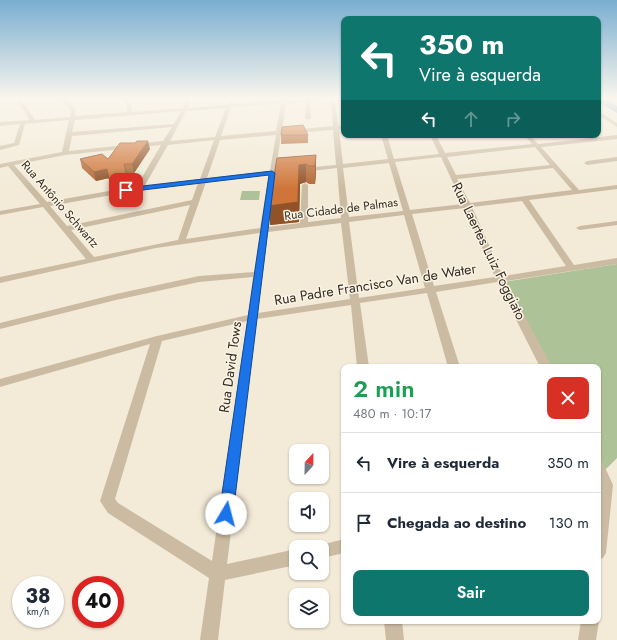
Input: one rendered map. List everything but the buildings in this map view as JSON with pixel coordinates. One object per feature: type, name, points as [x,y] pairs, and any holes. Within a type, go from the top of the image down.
[{"type":"street","points":[[0,148],[17,144],[21,129]]},
{"type":"street","points":[[66,153],[71,129]]},
{"type":"street","points":[[70,134],[130,129]]},
{"type":"street","points":[[140,188],[174,129]]},
{"type":"street","points":[[181,242],[221,129]]},
{"type":"street","name":"Rua David Tows","points":[[209,640],[252,317],[279,129]]},
{"type":"street","points":[[0,166],[66,153],[166,142],[317,129]]},
{"type":"street","points":[[340,129],[340,166],[345,220],[363,364]]},
{"type":"street","points":[[0,213],[140,188],[202,180],[617,137]]},
{"type":"street","points":[[385,138],[453,364]]},
{"type":"street","name":"Rua Laertes Luiz Foggiato","points":[[434,138],[467,205],[500,279],[544,364]]},
{"type":"street","points":[[530,138],[577,192]]},
{"type":"street","points":[[587,163],[617,160]]},
{"type":"street","name":"Rua Antônio Schwartz","points":[[10,164],[92,260]]},
{"type":"street","points":[[453,177],[554,166]]},
{"type":"street","points":[[304,225],[305,185]]},
{"type":"street","name":"Rua Cidade de Palmas","points":[[0,280],[181,242],[264,230],[617,187]]},
{"type":"street","points":[[524,198],[572,268]]},
{"type":"street","points":[[65,229],[194,202]]},
{"type":"street","points":[[580,228],[617,223]]},
{"type":"street","name":"Rua Padre Francisco Van de Water","points":[[0,383],[157,340],[252,317],[617,262]]},
{"type":"street","points":[[0,326],[116,297],[199,279],[258,274]]},
{"type":"street","points":[[157,340],[107,501],[113,508],[218,574],[289,559]]},
{"type":"street","points":[[601,503],[602,486]]},
{"type":"street","points":[[329,549],[341,547]]},
{"type":"street","points":[[393,624],[395,640]]},
{"type":"street","points":[[587,640],[590,624]]},
{"type":"green space","points":[[242,191],[260,191],[259,200],[240,200]]},
{"type":"green space","points":[[617,264],[617,458],[604,471],[601,466],[601,364],[546,364],[503,282]]},
{"type":"route","points":[[126,190],[272,173],[226,514]]}]
